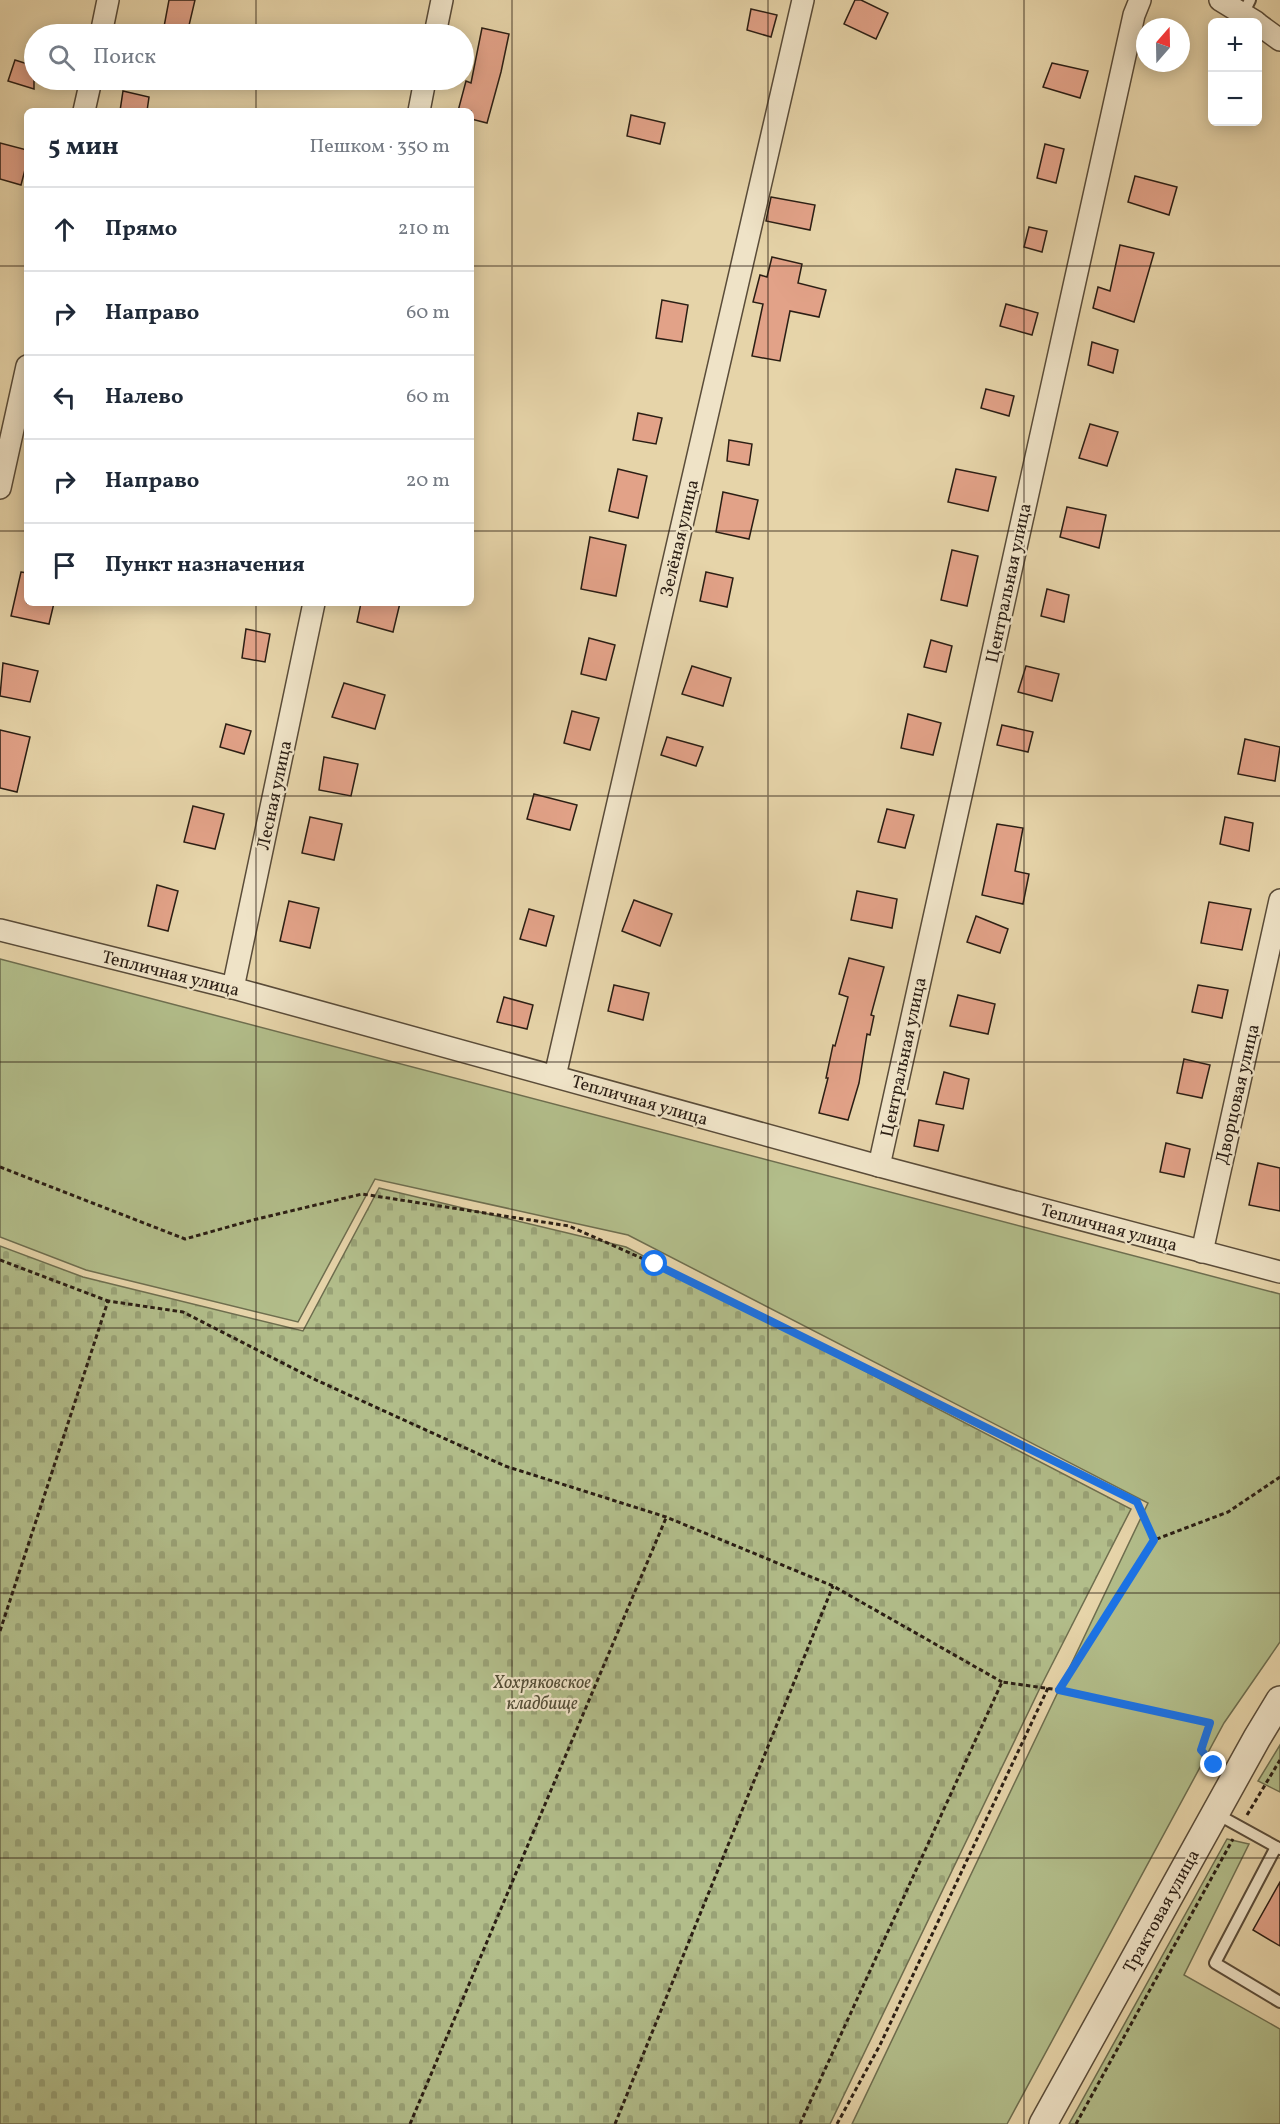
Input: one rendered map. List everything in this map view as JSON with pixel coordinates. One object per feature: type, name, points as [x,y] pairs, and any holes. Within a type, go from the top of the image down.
[{"type":"street","points":[[103,24],[108,0]]},
{"type":"street","points":[[437,24],[442,0]]},
{"type":"street","name":"Зелёная улица","points":[[555,1076],[803,0]]},
{"type":"street","name":"Центральная улица","points":[[879,1166],[1128,38],[1140,0]]},
{"type":"street","points":[[1220,0],[1252,15],[1280,40]]},
{"type":"street","points":[[85,108],[89,90]]},
{"type":"street","points":[[420,108],[424,90]]},
{"type":"street","points":[[0,488],[24,380]]},
{"type":"street","name":"Лесная улица","points":[[233,988],[313,606]]},
{"type":"street","name":"Дворцовая улица","points":[[1202,1252],[1280,900]]},
{"type":"street","name":"Тепличная улица","points":[[0,930],[233,988],[879,1166],[1280,1272]]},
{"type":"street","name":"Трактовая улица","points":[[1043,2124],[1235,1776],[1280,1700]]},
{"type":"lane","points":[[1215,1813],[1278,1848],[1215,1964],[1280,2002]]},
{"type":"path","points":[[0,1167],[185,1239],[362,1194],[569,1226],[655,1264],[1137,1502],[1154,1540]]},
{"type":"path","points":[[0,1260],[108,1300],[183,1312],[316,1380],[506,1466],[666,1517],[833,1586],[1002,1682],[1059,1690],[1210,1723],[1201,1750],[1214,1765],[1235,1776]]},
{"type":"path","points":[[0,1631],[108,1300]]},
{"type":"path","points":[[1059,1690],[1154,1540],[1228,1512],[1280,1477]]},
{"type":"path","points":[[410,2124],[666,1517]]},
{"type":"path","points":[[615,2124],[833,1586]]},
{"type":"path","points":[[800,2124],[1002,1682]]},
{"type":"path","points":[[837,2124],[880,2046],[1048,1688]]},
{"type":"path","points":[[1076,2124],[1240,1827],[1280,1760]]},
{"type":"green space","points":[[0,959],[1280,1294],[1280,1642],[1224,1723],[1007,2124],[852,2124],[1148,1503],[628,1235],[375,1179],[298,1322],[86,1270],[0,1237]]},
{"type":"green space","name":"Хохряковское кладбище","points":[[379,1188],[626,1247],[1131,1509],[1040,1688],[830,2124],[0,2124],[0,1246],[83,1277],[303,1331]]},
{"type":"green space","points":[[1280,1745],[1280,1792],[1258,1781]]},
{"type":"green space","points":[[1227,1839],[1249,1844],[1184,1975],[1280,2029],[1280,2124],[1069,2124]]},
{"type":"building","points":[[169,0],[195,0],[189,24],[164,24]]},
{"type":"building","points":[[855,0],[861,0],[888,13],[876,39],[844,24]]},
{"type":"building","points":[[751,9],[777,15],[771,37],[747,30]]},
{"type":"building","points":[[482,28],[509,34],[487,123],[474,120],[474,108],[459,108],[464,90],[474,90],[474,68]]},
{"type":"building","points":[[15,60],[24,63],[24,86],[8,81]]},
{"type":"building","points":[[1052,63],[1088,71],[1080,98],[1043,87]]},
{"type":"building","points":[[123,91],[149,97],[147,108],[120,108]]},
{"type":"building","points":[[631,115],[665,123],[660,144],[627,136]]},
{"type":"building","points":[[0,143],[24,149],[24,174],[21,185],[0,179]]},
{"type":"building","points":[[1045,144],[1064,149],[1056,183],[1037,178]]},
{"type":"building","points":[[1135,176],[1177,187],[1169,215],[1128,202]]},
{"type":"building","points":[[771,197],[815,205],[810,230],[766,221]]},
{"type":"building","points":[[1029,227],[1047,231],[1042,252],[1024,247]]},
{"type":"building","points":[[1120,245],[1154,253],[1134,322],[1093,308],[1098,287],[1110,291]]},
{"type":"building","points":[[772,257],[802,264],[798,283],[826,290],[819,317],[790,311],[780,361],[752,356],[763,304],[753,302],[760,275],[767,277]]},
{"type":"building","points":[[662,300],[688,305],[682,342],[656,338]]},
{"type":"building","points":[[1006,304],[1038,313],[1032,335],[1000,326]]},
{"type":"building","points":[[1092,342],[1118,350],[1113,373],[1088,365]]},
{"type":"building","points":[[986,389],[1014,396],[1009,416],[981,408]]},
{"type":"building","points":[[638,413],[662,418],[656,444],[633,440]]},
{"type":"building","points":[[1090,424],[1118,432],[1107,466],[1079,458]]},
{"type":"building","points":[[729,440],[752,444],[749,465],[727,461]]},
{"type":"building","points":[[618,469],[647,476],[638,518],[609,511]]},
{"type":"building","points":[[956,469],[996,477],[988,511],[948,502]]},
{"type":"building","points":[[723,492],[758,500],[749,539],[716,532]]},
{"type":"building","points":[[1067,507],[1106,515],[1099,548],[1060,537]]},
{"type":"building","points":[[590,537],[626,545],[616,596],[581,589]]},
{"type":"building","points":[[952,550],[978,556],[967,606],[941,600]]},
{"type":"building","points":[[21,572],[24,572],[24,606],[53,606],[49,624],[11,616]]},
{"type":"building","points":[[706,572],[733,578],[727,607],[700,601]]},
{"type":"building","points":[[1047,589],[1069,595],[1064,622],[1041,616]]},
{"type":"building","points":[[360,606],[399,606],[393,632],[357,622]]},
{"type":"building","points":[[246,629],[270,634],[265,662],[242,658]]},
{"type":"building","points":[[589,638],[615,645],[606,680],[581,674]]},
{"type":"building","points":[[931,640],[952,646],[946,672],[924,667]]},
{"type":"building","points":[[3,663],[38,671],[30,702],[0,696]]},
{"type":"building","points":[[692,666],[731,678],[723,706],[682,694]]},
{"type":"building","points":[[1026,666],[1059,674],[1052,701],[1018,692]]},
{"type":"building","points":[[344,683],[385,695],[375,729],[332,717]]},
{"type":"building","points":[[572,711],[599,718],[590,750],[564,743]]},
{"type":"building","points":[[908,714],[941,723],[933,755],[901,748]]},
{"type":"building","points":[[226,724],[251,731],[244,754],[220,747]]},
{"type":"building","points":[[1002,725],[1033,732],[1028,752],[997,745]]},
{"type":"building","points":[[0,730],[30,737],[17,792],[0,788]]},
{"type":"building","points":[[667,737],[703,747],[696,766],[661,755]]},
{"type":"building","points":[[1245,739],[1280,747],[1275,781],[1238,774]]},
{"type":"building","points":[[324,757],[358,764],[351,796],[319,790]]},
{"type":"building","points":[[534,794],[577,805],[570,830],[527,819]]},
{"type":"building","points":[[193,806],[224,814],[215,849],[184,842]]},
{"type":"building","points":[[887,809],[914,815],[905,848],[878,842]]},
{"type":"building","points":[[310,817],[342,824],[334,860],[302,853]]},
{"type":"building","points":[[1225,817],[1253,823],[1249,851],[1220,844]]},
{"type":"building","points":[[997,824],[1023,828],[1015,871],[1029,874],[1023,904],[982,895]]},
{"type":"building","points":[[157,885],[178,891],[168,931],[148,926]]},
{"type":"building","points":[[857,891],[897,899],[892,928],[851,920]]},
{"type":"building","points":[[634,900],[672,914],[660,946],[622,931]]},
{"type":"building","points":[[289,901],[319,908],[310,948],[280,941]]},
{"type":"building","points":[[1209,902],[1251,909],[1242,950],[1201,943]]},
{"type":"building","points":[[529,909],[554,916],[546,946],[520,939]]},
{"type":"building","points":[[976,916],[1008,929],[1000,953],[967,942]]},
{"type":"building","points":[[849,958],[884,967],[871,1015],[874,1016],[870,1035],[867,1034],[859,1083],[848,1120],[819,1113],[833,1045],[835,1046],[848,997],[839,994]]},
{"type":"building","points":[[614,985],[649,993],[643,1020],[608,1011]]},
{"type":"building","points":[[1198,985],[1228,990],[1222,1018],[1192,1012]]},
{"type":"building","points":[[958,995],[995,1004],[988,1034],[950,1026]]},
{"type":"building","points":[[504,997],[533,1005],[527,1029],[497,1022]]},
{"type":"building","points":[[1184,1059],[1210,1065],[1202,1098],[1177,1093]]},
{"type":"building","points":[[944,1072],[969,1079],[963,1109],[936,1104]]},
{"type":"building","points":[[919,1120],[944,1125],[938,1151],[914,1146]]},
{"type":"building","points":[[1166,1143],[1190,1149],[1184,1177],[1160,1172]]},
{"type":"building","points":[[1258,1163],[1280,1168],[1280,1211],[1249,1205]]},
{"type":"building","points":[[1280,1882],[1280,1946],[1253,1930]]},
{"type":"route","points":[[655,1264],[1137,1502],[1154,1540],[1059,1690],[1210,1723],[1201,1750],[1214,1765]]}]
